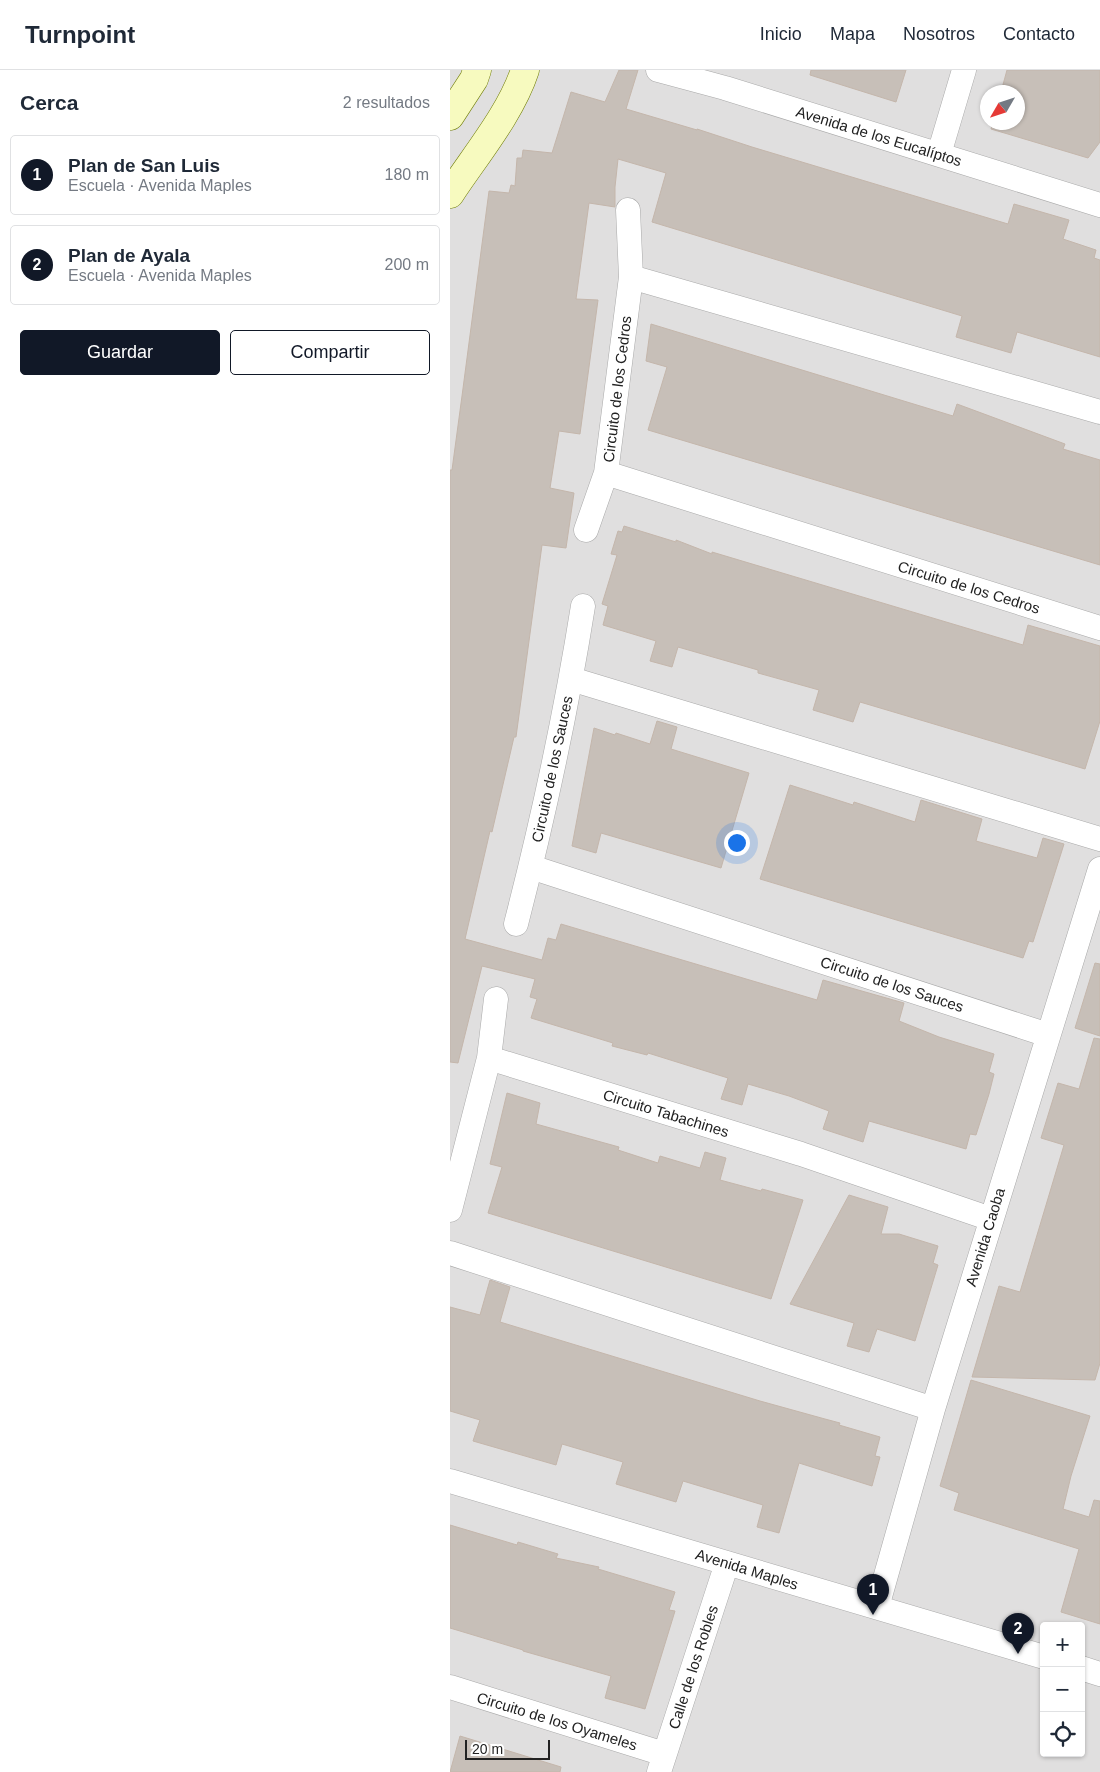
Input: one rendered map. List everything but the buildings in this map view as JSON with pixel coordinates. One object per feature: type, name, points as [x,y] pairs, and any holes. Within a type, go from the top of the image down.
[{"type":"street","points":[[450,116],[477,70]]},
{"type":"street","points":[[450,194],[492,134],[525,70]]},
{"type":"street","name":"Avenida de los Eucalíptos","points":[[658,70],[727,79],[939,154],[1100,205]]},
{"type":"street","points":[[939,154],[964,70]]},
{"type":"street","name":"Circuito de los Cedros","points":[[628,210],[631,277],[606,473],[1100,628]]},
{"type":"street","points":[[631,277],[1100,412]]},
{"type":"street","points":[[586,530],[606,473]]},
{"type":"street","points":[[572,679],[583,606]]},
{"type":"street","name":"Circuito de los Sauces","points":[[1048,1035],[530,866],[572,679],[1100,839]]},
{"type":"street","points":[[516,924],[530,866]]},
{"type":"street","name":"Avenida Caoba","points":[[877,1608],[933,1409],[1100,869]]},
{"type":"street","points":[[450,1210],[489,1058],[496,999]]},
{"type":"street","name":"Circuito Tabachines","points":[[489,1058],[801,1154],[991,1219]]},
{"type":"street","points":[[450,1253],[933,1409]]},
{"type":"street","name":"Avenida Maples","points":[[450,1481],[1040,1656]]},
{"type":"street","name":"Calle de los Robles","points":[[662,1763],[728,1563]]},
{"type":"street","points":[[1085,1669],[1100,1674]]},
{"type":"street","name":"Circuito de los Oyameles","points":[[450,1688],[662,1763]]},
{"type":"shaded area","points":[[450,70],[1100,70],[1100,1772],[450,1772]]},
{"type":"place","name":"Plan de San Luis","points":[[873,1615]]},
{"type":"place","name":"Plan de Ayala","points":[[1018,1654]]}]
